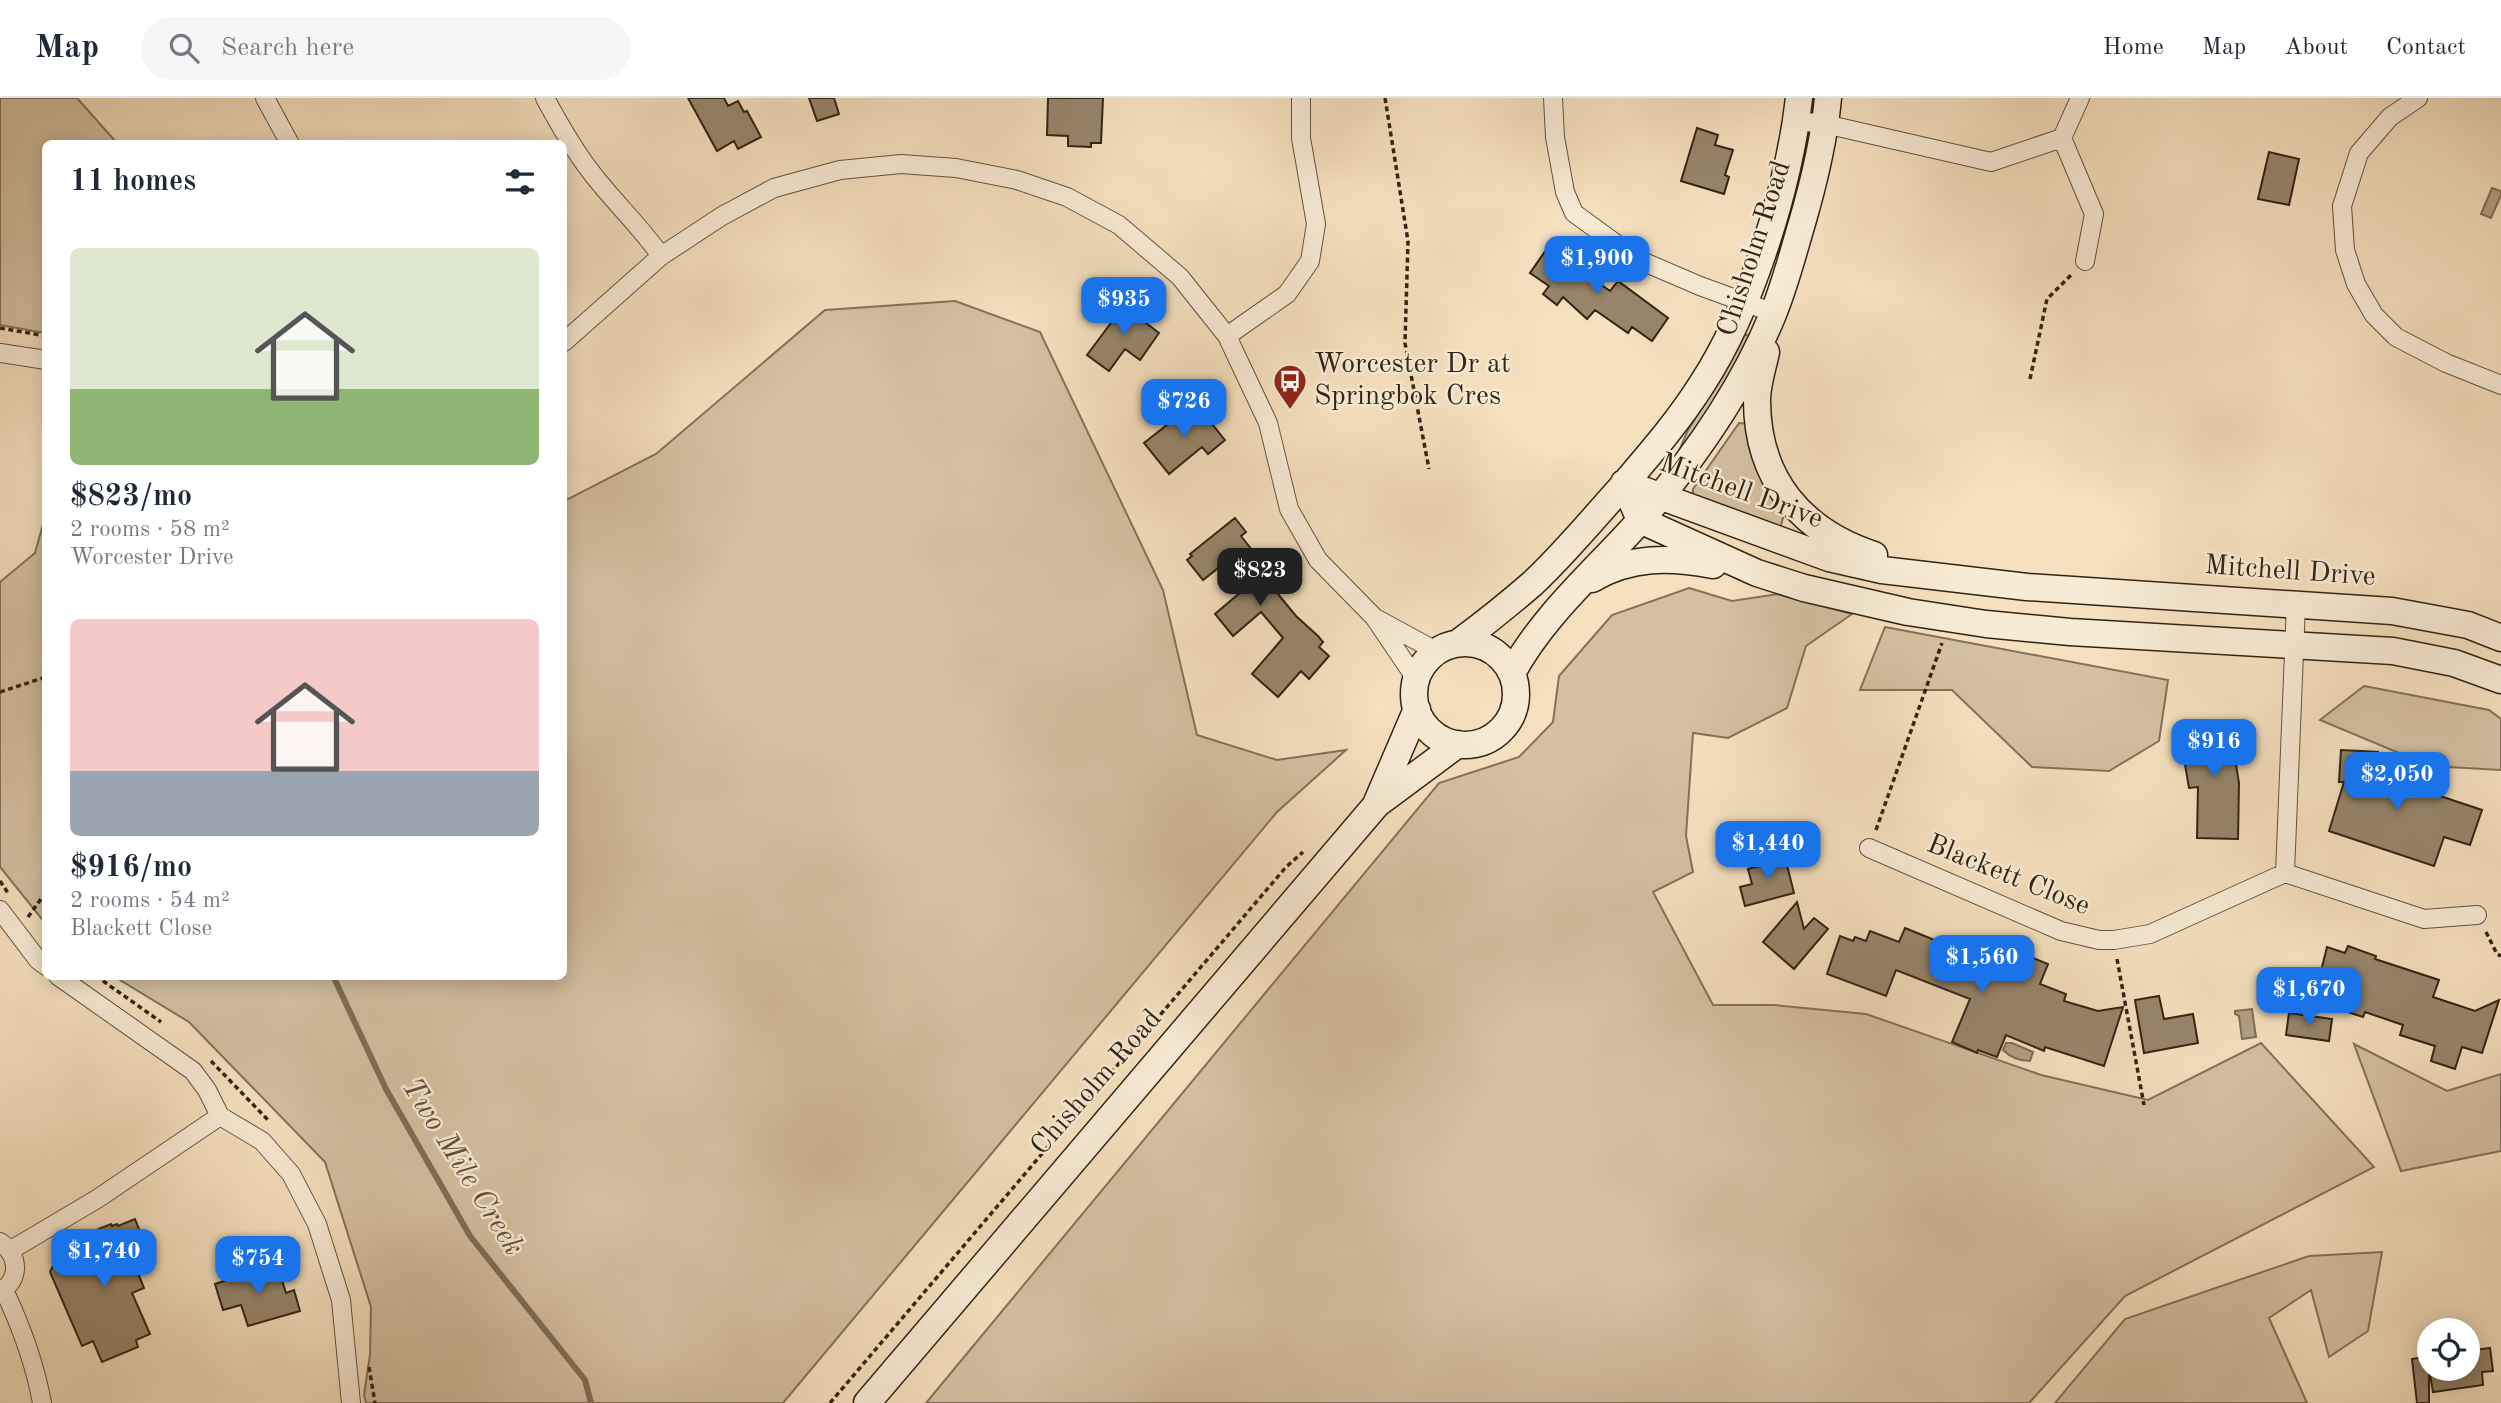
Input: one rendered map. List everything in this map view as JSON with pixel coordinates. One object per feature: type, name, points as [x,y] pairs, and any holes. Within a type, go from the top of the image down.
[{"type":"main road","name":"Chisholm Road","points":[[1447,647],[1533,583],[1675,423],[1703,383],[1745,300],[1784,180],[1798,109]]},
{"type":"main road","name":"Chisholm Road","points":[[1512,673],[1541,627],[1640,520],[1694,454],[1749,367],[1774,313],[1813,183],[1827,111]]},
{"type":"main road","points":[[1774,313],[1757,397],[1759,433],[1769,467],[1784,495],[1807,519],[1830,537],[1854,548],[1946,579]]},
{"type":"main road","name":"Mitchell Drive","points":[[1624,483],[1829,558],[1882,570],[2027,587],[2392,611],[2468,625],[2501,638]]},
{"type":"main road","name":"Mitchell Drive","points":[[1624,483],[1640,520]]},
{"type":"main road","points":[[1640,520],[1756,573]]},
{"type":"main road","points":[[1580,586],[1622,564],[1643,559],[1690,560],[1756,573],[1859,603],[1986,625],[2393,651],[2454,663],[2501,681]]},
{"type":"main road","points":[[1475,643],[1490,649],[1503,659],[1512,673],[1516,686],[1513,713],[1506,725],[1484,741],[1458,744],[1444,740],[1423,722],[1417,709],[1414,694],[1416,679],[1424,663],[1447,647],[1475,643]]},
{"type":"main road","name":"Chisholm Road","points":[[1377,804],[1417,709]]},
{"type":"main road","name":"Chisholm Road","points":[[867,1403],[1377,804],[1458,744]]},
{"type":"street","points":[[265,98],[288,140]]},
{"type":"street","points":[[545,98],[563,132],[592,173],[643,230],[661,256]]},
{"type":"street","points":[[1227,336],[1287,294],[1310,261],[1317,224],[1301,138],[1301,98]]},
{"type":"street","points":[[1553,98],[1555,137],[1565,192],[1574,213],[1637,259],[1774,313]]},
{"type":"street","points":[[2080,98],[2062,138],[2094,214],[2084,261]]},
{"type":"street","points":[[2418,98],[2390,117],[2359,153],[2342,206],[2345,250],[2356,284],[2374,315],[2396,337],[2446,363],[2501,384]]},
{"type":"street","points":[[1798,109],[1827,111],[1991,162],[2062,138]]},
{"type":"street","points":[[567,339],[661,256],[722,216],[774,188],[840,170],[901,164],[956,169],[1017,180],[1067,197],[1119,225],[1180,277],[1227,336],[1268,423],[1289,509],[1318,560],[1374,617],[1416,679]]},
{"type":"street","points":[[0,353],[42,359]]},
{"type":"street","points":[[2296,604],[2285,873],[2424,919],[2477,915]]},
{"type":"street","points":[[1374,617],[1447,647]]},
{"type":"street","name":"Blackett Close","points":[[1869,848],[2061,931],[2099,940],[2150,934],[2285,873]]},
{"type":"street","points":[[0,910],[42,963]]},
{"type":"street","points":[[64,980],[193,1072],[207,1090],[220,1116],[262,1141],[291,1174],[317,1224],[341,1300],[351,1403]]},
{"type":"street","points":[[42,1403],[30,1354],[16,1315],[2,1291],[11,1282],[15,1272],[15,1260],[5,1246],[97,1199],[220,1116]]},
{"type":"path","points":[[1385,98],[1408,241],[1405,344],[1429,469]]},
{"type":"path","points":[[2030,379],[2047,299],[2084,261]]},
{"type":"path","points":[[0,328],[42,335]]},
{"type":"path","points":[[1869,848],[1942,643]]},
{"type":"path","points":[[0,692],[42,678]]},
{"type":"path","points":[[831,1403],[1286,867],[1304,851]]},
{"type":"path","points":[[27,919],[42,898]]},
{"type":"path","points":[[2477,915],[2497,954],[2501,956]]},
{"type":"path","points":[[2113,940],[2144,1105]]},
{"type":"shaded area","points":[[0,98],[77,98],[114,140],[42,140],[42,332],[0,325]]},
{"type":"shaded area","points":[[2492,188],[2501,191],[2501,195],[2491,218],[2481,214]]},
{"type":"shaded area","points":[[955,301],[1040,332],[1163,590],[1197,735],[1277,760],[1346,750],[1277,812],[783,1403],[366,1403],[364,1395],[370,1355],[371,1307],[325,1162],[189,1022],[120,980],[567,980],[567,499],[656,454],[825,310]]},
{"type":"shaded area","points":[[1742,333],[1749,336],[1750,346],[1672,468],[1687,432],[1718,382]]},
{"type":"shaded area","points":[[1739,423],[1750,424],[1785,510],[1779,533],[1693,495],[1693,489]]},
{"type":"shaded area","points":[[42,528],[42,919],[0,867],[0,582],[35,553]]},
{"type":"shaded area","points":[[1689,588],[1732,601],[1778,594],[1852,614],[1806,646],[1787,708],[1728,738],[1693,733],[1686,836],[1693,872],[1653,892],[1713,1005],[1774,1005],[1866,1014],[2041,1075],[2148,1100],[2261,1043],[2374,1167],[2125,1296],[2029,1403],[926,1403],[1439,783],[1519,757],[1553,722],[1559,676],[1612,615]]},
{"type":"shaded area","points":[[1885,627],[2168,680],[2159,741],[2109,771],[2032,767],[1952,690],[1860,690]]},
{"type":"shaded area","points":[[2364,686],[2489,710],[2501,719],[2501,770],[2430,766],[2320,720]]},
{"type":"shaded area","points":[[2252,1009],[2256,1037],[2242,1039],[2239,1016],[2235,1011]]},
{"type":"shaded area","points":[[2006,1043],[2033,1052],[2030,1061],[2015,1058],[2003,1050]]},
{"type":"shaded area","points":[[2354,1044],[2447,1091],[2501,1074],[2501,1151],[2401,1171]]},
{"type":"shaded area","points":[[2382,1252],[2368,1331],[2329,1357],[2311,1290],[2269,1318],[2307,1403],[2055,1403],[2125,1319],[2309,1256]]},
{"type":"building","points":[[688,98],[724,98],[728,106],[738,101],[744,112],[747,111],[761,137],[738,149],[734,141],[717,151]]},
{"type":"building","points":[[809,98],[834,98],[839,114],[817,121]]},
{"type":"building","points":[[1048,98],[1103,98],[1101,143],[1091,143],[1091,147],[1068,146],[1068,136],[1047,135]]},
{"type":"building","points":[[1697,128],[1718,135],[1715,145],[1733,150],[1725,175],[1729,177],[1724,194],[1681,181]]},
{"type":"building","points":[[2269,152],[2299,159],[2289,205],[2258,199]]},
{"type":"building","points":[[1548,247],[1610,291],[1618,281],[1668,318],[1652,341],[1632,327],[1628,333],[1595,310],[1587,319],[1563,297],[1557,305],[1543,294],[1549,286],[1530,273]]},
{"type":"building","points":[[1129,299],[1142,309],[1137,316],[1159,333],[1140,360],[1125,349],[1109,371],[1087,355]]},
{"type":"building","points":[[1195,403],[1225,440],[1208,454],[1202,447],[1169,474],[1144,443]]},
{"type":"building","points":[[1235,518],[1246,532],[1241,536],[1277,584],[1273,588],[1296,616],[1323,642],[1319,647],[1329,656],[1309,679],[1301,671],[1278,697],[1252,674],[1283,638],[1261,612],[1233,636],[1215,614],[1242,591],[1222,565],[1203,580],[1187,560],[1192,556],[1190,554]]},
{"type":"building","points":[[2235,723],[2237,739],[2232,740],[2239,783],[2238,839],[2197,838],[2198,787],[2189,788],[2180,735],[2194,733],[2193,728]]},
{"type":"building","points":[[2341,750],[2378,752],[2377,773],[2482,810],[2470,845],[2444,837],[2434,866],[2329,831],[2344,782],[2339,782]]},
{"type":"building","points":[[1784,853],[1794,893],[1745,906],[1740,887],[1752,884],[1748,869],[1764,865],[1762,858]]},
{"type":"building","points":[[1797,902],[1804,929],[1814,918],[1828,929],[1794,969],[1763,942]]},
{"type":"building","points":[[1905,928],[2015,973],[2023,954],[2048,964],[2040,984],[2066,994],[2064,1001],[2098,1011],[2123,1007],[2104,1066],[2045,1047],[2044,1051],[2006,1035],[1997,1057],[1978,1050],[1977,1053],[1952,1042],[1970,999],[1896,970],[1886,996],[1827,974],[1840,936],[1853,941],[1855,937],[1866,941],[1870,931],[1899,942]]},
{"type":"building","points":[[2348,946],[2376,956],[2375,959],[2439,980],[2433,997],[2475,1011],[2499,1000],[2482,1053],[2462,1047],[2455,1069],[2431,1061],[2435,1046],[2400,1035],[2403,1025],[2365,1012],[2363,1017],[2323,1004],[2331,979],[2320,975],[2327,947],[2345,953]]},
{"type":"building","points":[[2159,996],[2164,1019],[2193,1014],[2198,1043],[2144,1053],[2135,1000]]},
{"type":"building","points":[[2289,1013],[2332,1019],[2329,1041],[2286,1035]]},
{"type":"building","points":[[135,1219],[149,1254],[133,1261],[144,1288],[132,1293],[150,1334],[136,1340],[138,1347],[102,1362],[93,1341],[82,1346],[50,1272],[58,1255],[94,1238],[92,1235],[97,1233],[96,1230],[111,1224],[118,1226]]},
{"type":"building","points":[[277,1264],[286,1293],[294,1290],[300,1311],[248,1326],[241,1305],[223,1310],[215,1284]]},
{"type":"building","points":[[2490,1348],[2493,1371],[2482,1372],[2483,1385],[2433,1392],[2431,1381],[2480,1381],[2480,1349]]},
{"type":"building","points":[[2417,1358],[2417,1381],[2429,1381],[2429,1403],[2417,1403],[2412,1359]]},
{"type":"waterway","name":"Two Mile Creek","points":[[335,980],[386,1089],[470,1236],[585,1380],[591,1403]]},
{"type":"place","name":"Worcester Dr at Springbok Cres","points":[[1290,411]]}]
